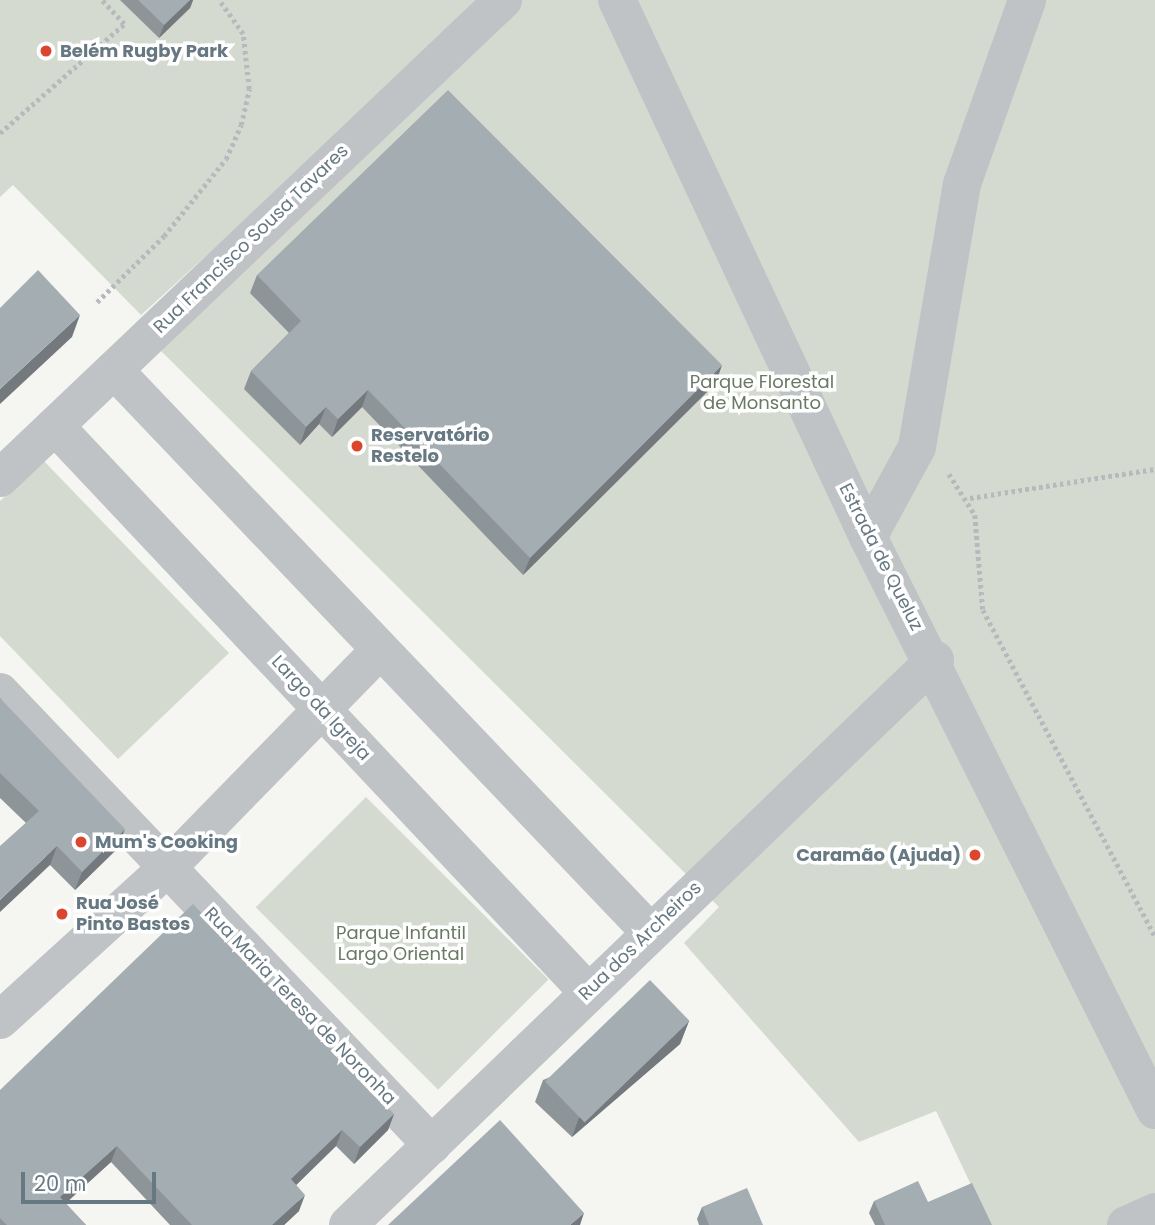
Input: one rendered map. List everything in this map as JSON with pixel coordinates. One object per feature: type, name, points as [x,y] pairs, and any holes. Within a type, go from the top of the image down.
[{"type":"street","name":"Rua Francisco Sousa Tavares","points":[[0,478],[503,0]]},
{"type":"street","name":"Estrada de Queluz","points":[[617,0],[869,537],[935,660],[1155,1110]]},
{"type":"street","points":[[869,537],[917,447],[962,184],[1027,0]]},
{"type":"street","points":[[114,370],[649,932]]},
{"type":"street","name":"Largo da Igreja","points":[[55,426],[587,991]]},
{"type":"street","points":[[0,1020],[168,867],[380,650]]},
{"type":"street","name":"Rua dos Archeiros","points":[[348,1225],[587,991],[935,660]]},
{"type":"street","name":"Rua Maria Teresa de Noronha","points":[[0,692],[432,1145]]},
{"type":"street","points":[[1126,1225],[1155,1212]]},
{"type":"path","points":[[0,133],[124,24],[102,0]]},
{"type":"path","points":[[97,302],[164,236],[226,159],[241,125],[249,89],[243,34],[219,0]]},
{"type":"path","points":[[917,447],[931,453],[970,498],[983,610],[1155,936]]},
{"type":"path","points":[[970,498],[1155,469]]},
{"type":"green space","name":"Parque Florestal de Monsanto","points":[[0,0],[1155,0],[1155,1225],[990,1225],[936,1111],[859,1142],[684,943],[719,907],[146,336],[417,64],[141,315],[13,185],[0,197]]},
{"type":"green space","points":[[43,460],[229,653],[118,759],[0,636],[0,501]]},
{"type":"green space","name":"Parque Infantil Largo Oriental","points":[[366,797],[548,979],[438,1090],[256,907]]},
{"type":"building","points":[[138,0],[190,0],[164,25]]},
{"type":"building","points":[[448,90],[722,365],[530,558],[368,390],[338,419],[326,407],[306,427],[251,371],[301,321],[257,275]]},
{"type":"building","points":[[38,270],[80,315],[0,389],[0,308]]},
{"type":"building","points":[[0,698],[125,829],[82,872],[57,846],[0,900],[0,846],[39,811],[0,773]]},
{"type":"building","points":[[193,904],[394,1114],[360,1147],[342,1130],[291,1179],[305,1195],[272,1225],[192,1225],[117,1146],[60,1197],[86,1225],[7,1225],[0,1218],[0,1090]]},
{"type":"building","points":[[650,980],[690,1021],[585,1122],[545,1081]]},
{"type":"building","points":[[500,1120],[584,1213],[570,1225],[388,1225]]},
{"type":"building","points":[[918,1181],[928,1202],[972,1183],[992,1225],[885,1225],[874,1201]]},
{"type":"building","points":[[747,1188],[763,1225],[709,1225],[702,1207]]},
{"type":"place","name":"Belém Rugby Park","points":[[46,51]]},
{"type":"place","name":"Reservatório Restelo","points":[[357,446]]},
{"type":"place","name":"Mum's Cooking","points":[[81,842]]},
{"type":"place","name":"Caramão (Ajuda)","points":[[975,855]]},
{"type":"place","name":"Rua José Pinto Bastos","points":[[62,914]]}]
